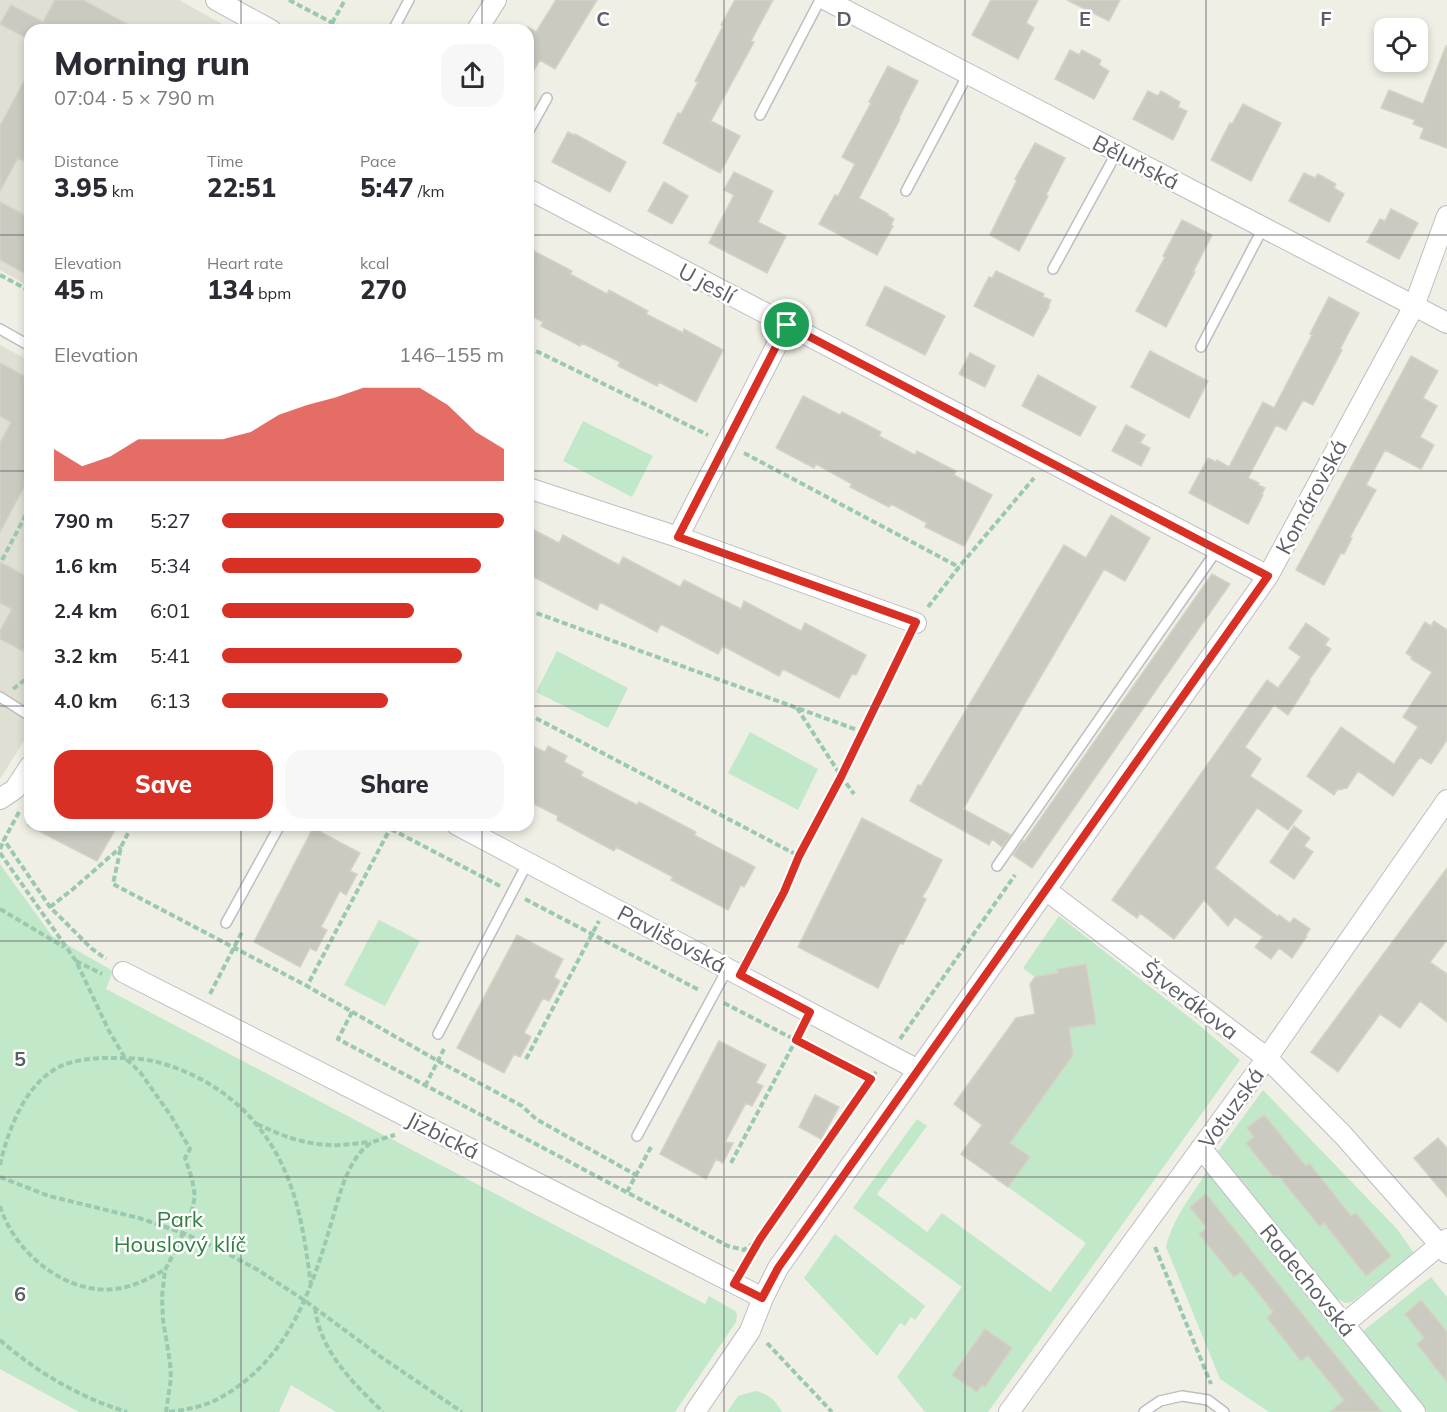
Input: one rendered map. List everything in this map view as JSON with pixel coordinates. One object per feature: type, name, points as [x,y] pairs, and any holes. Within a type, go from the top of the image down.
[{"type":"street","points":[[216,0],[260,24]]},
{"type":"street","points":[[481,24],[496,0]]},
{"type":"street","name":"Běluňská","points":[[826,0],[1447,323]]},
{"type":"street","name":"U jeslí","points":[[534,192],[1268,576]]},
{"type":"street","name":"Komárovská","points":[[695,1412],[750,1331],[762,1298],[778,1268],[1268,576],[1414,306],[1447,216]]},
{"type":"street","points":[[678,537],[787,325]]},
{"type":"street","points":[[534,490],[678,537],[916,622]]},
{"type":"street","points":[[0,799],[15,789],[24,775]]},
{"type":"street","name":"Votuzská","points":[[1009,1412],[1267,1058],[1447,800]]},
{"type":"street","name":"Pavlišovská","points":[[469,831],[918,1070]]},
{"type":"street","name":"Štverákova","points":[[1046,890],[1267,1058],[1343,1135],[1445,1246]]},
{"type":"street","name":"Jizbická","points":[[113,973],[406,1116],[762,1298]]},
{"type":"street","name":"Radechovská","points":[[1201,1148],[1416,1412]]},
{"type":"street","points":[[1344,1324],[1445,1246]]},
{"type":"lane","points":[[396,24],[409,0]]},
{"type":"lane","points":[[760,115],[820,0]]},
{"type":"lane","points":[[906,191],[968,74]]},
{"type":"lane","points":[[534,121],[547,98]]},
{"type":"lane","points":[[1053,269],[1117,152]]},
{"type":"lane","points":[[1201,347],[1263,228]]},
{"type":"lane","points":[[0,329],[24,343]]},
{"type":"lane","points":[[997,866],[1217,550]]},
{"type":"lane","points":[[0,697],[24,712]]},
{"type":"lane","points":[[226,924],[277,831]]},
{"type":"lane","points":[[438,1034],[528,862]]},
{"type":"lane","points":[[637,1136],[713,997],[734,972],[784,892]]},
{"type":"lane","points":[[1144,1412],[1160,1401],[1182,1396],[1208,1400],[1224,1412]]},
{"type":"path","points":[[289,0],[332,23],[345,0]]},
{"type":"path","points":[[0,275],[24,288]]},
{"type":"path","points":[[784,892],[799,856],[841,777],[916,622],[1048,461]]},
{"type":"path","points":[[2,560],[24,518]]},
{"type":"path","points":[[534,612],[863,732]]},
{"type":"path","points":[[796,707],[854,794]]},
{"type":"path","points":[[534,717],[799,856]]},
{"type":"path","points":[[0,849],[20,812]]},
{"type":"path","points":[[129,831],[121,847],[113,884],[307,986],[522,1106],[536,1119],[636,1175]]},
{"type":"path","points":[[307,986],[389,831]]},
{"type":"path","points":[[398,831],[871,1079]]},
{"type":"path","points":[[4,840],[50,907],[91,948]]},
{"type":"path","points":[[50,907],[121,847]]},
{"type":"path","points":[[0,853],[76,961],[109,1031],[125,1058],[140,1072],[171,1116],[190,1149],[185,1158],[195,1196],[191,1214],[165,1270],[162,1297],[171,1378],[167,1412],[189,1409],[211,1402],[234,1390],[272,1357],[285,1339],[311,1285],[345,1177],[362,1152],[372,1142]]},
{"type":"path","points":[[734,1284],[760,1239],[1015,875]]},
{"type":"path","points":[[526,1059],[608,905]]},
{"type":"path","points":[[0,909],[67,949]]},
{"type":"path","points":[[76,961],[113,973]]},
{"type":"path","points":[[352,1012],[338,1040],[728,1246],[744,1250],[760,1239]]},
{"type":"path","points":[[731,1163],[810,1012]]},
{"type":"path","points":[[0,1165],[12,1123],[28,1096],[44,1078],[59,1067],[99,1058],[125,1058],[153,1061],[182,1070],[209,1084],[232,1100],[256,1124],[274,1150],[291,1185],[300,1214],[311,1285]]},
{"type":"path","points":[[256,1124],[301,1142],[330,1146],[372,1142],[398,1134],[406,1116]]},
{"type":"path","points":[[0,1177],[49,1196],[139,1218],[183,1233],[219,1249],[304,1300],[381,1357],[462,1412]]},
{"type":"path","points":[[0,1206],[17,1240],[38,1263],[59,1278],[80,1287],[101,1290],[125,1288],[165,1270]]},
{"type":"path","points":[[1146,1224],[1211,1384],[1208,1400]]},
{"type":"path","points":[[315,1308],[316,1319],[332,1356],[345,1373],[383,1412]]},
{"type":"path","points":[[750,1331],[764,1339],[832,1412]]},
{"type":"path","points":[[0,1340],[16,1354],[61,1383],[99,1403],[127,1412]]},
{"type":"shaded area","points":[[0,0],[179,0],[222,24],[24,24],[24,284],[0,270]]},
{"type":"shaded area","points":[[0,345],[24,358],[24,741],[0,779]]},
{"type":"green space","points":[[583,421],[653,456],[632,497],[563,461]]},
{"type":"green space","points":[[557,651],[628,688],[608,728],[536,692]]},
{"type":"green space","points":[[750,732],[818,769],[798,810],[728,773]]},
{"type":"green space","name":"Park Houslový klíč","points":[[0,864],[52,936],[113,971],[106,989],[705,1304],[709,1296],[735,1311],[736,1322],[675,1412],[336,1412],[291,1385],[279,1412],[79,1412],[0,1369]]},
{"type":"green space","points":[[1059,916],[1199,1025],[1240,1060],[988,1412],[925,1412],[897,1377],[962,1287],[853,1208],[917,1119],[927,1126],[877,1194],[927,1232],[942,1213],[1050,1292],[1086,1243],[1008,1187],[1029,1157],[1010,1143],[1073,1055],[1069,1028],[1096,1023],[1086,964],[1058,969],[1058,973],[1035,977],[1023,968]]},
{"type":"green space","points":[[379,920],[420,941],[385,1006],[344,985]]},
{"type":"green space","points":[[1263,1090],[1397,1229],[1414,1253],[1352,1302],[1345,1303],[1336,1298],[1218,1151]]},
{"type":"green space","points":[[1208,1170],[1402,1412],[1269,1412],[1220,1379],[1166,1247],[1178,1216]]},
{"type":"green space","points":[[835,1234],[925,1306],[915,1320],[911,1317],[905,1326],[900,1323],[877,1356],[804,1278]]},
{"type":"green space","points":[[1431,1277],[1447,1297],[1447,1412],[1427,1412],[1363,1331]]},
{"type":"green space","points":[[755,1391],[771,1398],[782,1412],[727,1412],[738,1396]]},
{"type":"building","points":[[55,0],[83,0],[127,24],[24,24],[24,37],[0,24],[11,5],[43,22]]},
{"type":"building","points":[[556,0],[597,0],[555,69],[540,60],[534,70],[534,31],[536,32]]},
{"type":"building","points":[[735,0],[773,0],[751,41],[754,42],[711,121],[740,136],[720,173],[663,143],[678,113],[681,114],[698,82],[695,81]]},
{"type":"building","points":[[991,0],[1038,0],[1026,23],[1034,28],[1018,59],[972,35]]},
{"type":"building","points":[[1067,0],[1120,0],[1109,21]]},
{"type":"building","points":[[1446,46],[1447,148],[1420,138],[1424,128],[1413,124],[1415,120],[1381,108],[1389,90],[1423,104]]},
{"type":"building","points":[[1070,50],[1079,55],[1082,50],[1101,60],[1099,65],[1109,71],[1094,99],[1055,79]]},
{"type":"building","points":[[888,66],[918,81],[859,198],[894,219],[891,225],[893,226],[877,255],[819,224],[835,195],[838,196],[855,164],[842,157]]},
{"type":"building","points":[[24,81],[24,162],[18,158],[0,191],[0,126]]},
{"type":"building","points":[[1148,91],[1158,96],[1161,91],[1180,102],[1178,107],[1187,111],[1173,140],[1133,119]]},
{"type":"building","points":[[1243,104],[1281,123],[1251,181],[1211,160],[1230,123],[1232,124]]},
{"type":"building","points":[[568,132],[626,162],[610,192],[552,162]]},
{"type":"building","points":[[1035,143],[1065,158],[1019,251],[990,235],[1017,180],[1015,179]]},
{"type":"building","points":[[734,172],[773,191],[758,222],[786,236],[767,273],[709,243],[734,195],[724,190]]},
{"type":"building","points":[[1304,173],[1315,178],[1318,174],[1336,184],[1334,188],[1344,194],[1329,222],[1289,201]]},
{"type":"building","points":[[664,182],[688,196],[672,224],[648,211]]},
{"type":"building","points":[[0,202],[24,215],[24,273],[0,260]]},
{"type":"building","points":[[1391,209],[1418,223],[1399,259],[1367,242],[1380,219],[1385,221]]},
{"type":"building","points":[[1182,220],[1212,235],[1166,327],[1136,311]]},
{"type":"building","points":[[534,251],[572,271],[570,274],[607,294],[609,290],[648,311],[646,314],[683,333],[684,329],[723,350],[696,402],[659,382],[657,386],[618,366],[620,362],[582,343],[580,346],[541,326],[543,322],[534,317]]},
{"type":"building","points":[[996,271],[1044,294],[1043,297],[1051,300],[1033,336],[974,306],[989,277],[992,278]]},
{"type":"building","points":[[885,286],[945,316],[925,355],[866,325]]},
{"type":"building","points":[[1329,297],[1359,313],[1313,405],[1303,400],[1286,430],[1276,425],[1248,478],[1265,488],[1248,524],[1189,493],[1208,458],[1229,467],[1263,402],[1274,408]]},
{"type":"building","points":[[1150,351],[1208,381],[1189,418],[1131,387]]},
{"type":"building","points":[[970,353],[995,366],[985,387],[959,374]]},
{"type":"building","points":[[1411,356],[1438,371],[1423,398],[1437,406],[1420,437],[1434,445],[1421,469],[1385,450],[1366,485],[1376,490],[1350,537],[1352,538],[1344,554],[1341,553],[1324,585],[1296,570]]},
{"type":"building","points":[[0,363],[24,376],[24,487],[0,532],[0,443],[11,422],[0,416]]},
{"type":"building","points":[[1038,375],[1096,407],[1080,436],[1022,406]]},
{"type":"building","points":[[803,396],[840,415],[842,412],[881,432],[879,436],[915,455],[917,451],[956,471],[954,475],[992,495],[964,546],[925,527],[927,523],[891,504],[889,507],[850,487],[852,484],[816,464],[814,468],[776,448]]},
{"type":"building","points":[[1126,425],[1145,435],[1140,443],[1150,448],[1141,466],[1112,451]]},
{"type":"building","points":[[1111,515],[1150,538],[1125,581],[1104,569],[963,809],[1011,835],[1002,847],[992,839],[989,845],[910,801],[1064,545],[1086,558]]},
{"type":"building","points":[[534,530],[559,543],[563,535],[619,565],[623,557],[680,587],[684,580],[741,609],[744,601],[801,631],[805,623],[866,655],[856,675],[852,674],[839,698],[783,669],[779,676],[723,646],[718,654],[661,624],[657,632],[600,602],[597,610],[534,577]]},
{"type":"building","points":[[0,562],[24,575],[23,651],[0,639],[0,631],[12,609],[0,603]]},
{"type":"building","points":[[1212,574],[1230,584],[1032,868],[1013,855]]},
{"type":"building","points":[[1434,621],[1447,630],[1447,740],[1431,764],[1420,757],[1393,796],[1358,771],[1347,788],[1337,790],[1334,795],[1307,776],[1341,727],[1394,764],[1418,727],[1403,717],[1432,672],[1411,659],[1412,657],[1406,653],[1425,622],[1431,626]]},
{"type":"building","points":[[1306,623],[1329,639],[1325,645],[1331,649],[1288,715],[1274,705],[1245,747],[1261,759],[1250,776],[1302,811],[1288,830],[1257,808],[1215,868],[1278,917],[1279,915],[1290,923],[1294,918],[1310,929],[1292,958],[1279,948],[1271,959],[1255,947],[1263,937],[1235,917],[1228,926],[1204,900],[1174,939],[1140,913],[1137,918],[1112,900],[1267,680],[1278,688],[1301,657],[1289,648]]},
{"type":"building","points":[[548,746],[567,756],[564,762],[583,772],[581,776],[637,805],[639,802],[696,832],[694,835],[755,867],[744,887],[741,885],[728,910],[616,847],[614,851],[557,820],[558,816],[534,804],[534,747],[545,752]]},
{"type":"building","points":[[862,818],[942,860],[922,897],[926,899],[903,944],[900,943],[878,988],[798,947]]},
{"type":"building","points":[[1294,826],[1310,838],[1304,846],[1313,852],[1294,879],[1270,862]]},
{"type":"building","points":[[39,831],[114,831],[97,861]]},
{"type":"building","points":[[311,831],[319,831],[360,853],[350,871],[357,874],[346,895],[340,891],[321,927],[327,930],[316,951],[310,948],[300,967],[254,942]]},
{"type":"building","points":[[1447,868],[1447,940],[1430,962],[1447,974],[1447,1022],[1420,1001],[1400,1028],[1380,1014],[1338,1072],[1311,1052]]},
{"type":"building","points":[[517,935],[563,959],[554,977],[560,981],[549,1001],[543,998],[524,1033],[531,1037],[520,1057],[514,1054],[504,1073],[457,1048]]},
{"type":"building","points":[[1086,964],[1096,1024],[1069,1028],[1073,1055],[1010,1143],[1030,1157],[1008,1187],[961,1154],[982,1125],[954,1104],[1016,1018],[1035,1014],[1030,984],[1035,977],[1058,973],[1057,969]]},
{"type":"building","points":[[719,1041],[766,1065],[756,1083],[763,1086],[752,1106],[746,1103],[725,1142],[733,1143],[723,1163],[716,1159],[706,1179],[660,1154]]},
{"type":"building","points":[[815,1095],[839,1107],[821,1139],[799,1127]]},
{"type":"building","points":[[1264,1115],[1306,1166],[1309,1163],[1351,1216],[1356,1213],[1391,1256],[1366,1276],[1324,1223],[1320,1227],[1278,1175],[1274,1178],[1246,1143],[1254,1137],[1247,1128]]},
{"type":"building","points":[[1438,1138],[1447,1148],[1447,1197],[1414,1158]]},
{"type":"building","points":[[1206,1194],[1382,1412],[1330,1412],[1344,1400],[1308,1356],[1301,1361],[1267,1318],[1273,1312],[1256,1290],[1241,1272],[1234,1277],[1199,1234],[1207,1228],[1190,1207]]},
{"type":"building","points":[[1421,1300],[1447,1332],[1447,1382],[1417,1344],[1424,1338],[1405,1314]]},
{"type":"building","points":[[985,1329],[1012,1348],[985,1387],[982,1385],[977,1392],[952,1375]]},
{"type":"route","points":[[787,325],[1268,576],[778,1268],[762,1298],[734,1284],[760,1239],[871,1079],[796,1040],[810,1012],[740,975],[784,892],[799,856],[841,777],[916,622],[678,537],[787,325]]}]
